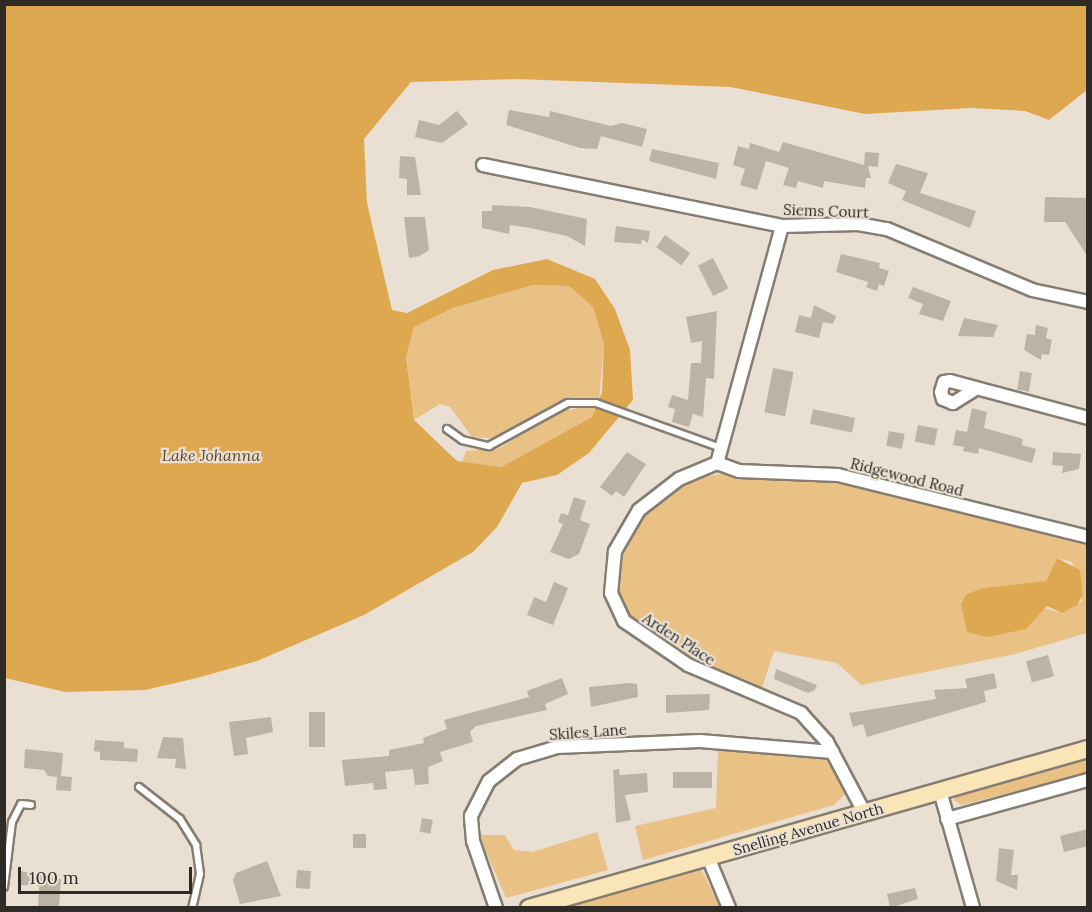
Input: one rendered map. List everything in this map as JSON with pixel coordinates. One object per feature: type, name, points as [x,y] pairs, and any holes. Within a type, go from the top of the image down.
[{"type":"street","name":"Siems Court","points":[[483,165],[782,226],[858,224],[887,229],[1032,290],[1088,303]]},
{"type":"street","points":[[717,463],[782,226]]},
{"type":"street","points":[[974,390],[1088,418]]},
{"type":"street","name":"Ridgewood Road","points":[[717,463],[740,471],[838,476],[1088,537]]},
{"type":"street","name":"Arden Place","points":[[717,463],[679,479],[639,510],[625,529],[612,561],[613,602],[624,621],[688,665],[801,713],[833,752],[864,812]]},
{"type":"street","name":"Skiles Lane","points":[[496,908],[473,841],[471,816],[489,781],[517,759],[557,747],[700,741],[833,752]]},
{"type":"street","name":"Snelling Avenue North","points":[[529,908],[560,904],[864,812],[1088,749]]},
{"type":"street","points":[[947,819],[1088,780]]},
{"type":"street","points":[[940,791],[973,908]]},
{"type":"street","points":[[708,858],[729,908]]},
{"type":"lane","points":[[447,429],[462,440],[489,446],[568,403],[596,403],[721,448]]},
{"type":"lane","points":[[139,787],[180,819],[196,845],[200,874],[192,908]]},
{"type":"lane","points":[[4,888],[12,822],[21,804],[31,805]]},
{"type":"shaded area","points":[[533,285],[569,286],[593,307],[604,344],[599,401],[581,398],[553,406],[502,439],[472,437],[450,407],[440,404],[414,420],[406,357],[414,327],[453,308]]},
{"type":"shaded area","points":[[596,406],[592,417],[501,467],[462,462],[466,451],[500,448],[558,411]]},
{"type":"shaded area","points":[[720,474],[845,483],[1087,544],[1087,633],[1015,654],[861,685],[837,663],[774,651],[762,688],[731,680],[646,629],[631,617],[616,589],[623,548],[645,513],[688,480]],"holes":[[[1057,558],[1072,562],[1082,601],[1062,613],[1043,608],[1026,629],[982,588],[1046,581]]]},
{"type":"shaded area","points":[[718,749],[823,756],[846,788],[845,794],[834,805],[643,860],[635,826],[716,808]]},
{"type":"shaded area","points":[[1087,759],[1087,773],[961,805],[954,800],[957,795]]},
{"type":"shaded area","points":[[597,832],[608,870],[506,898],[479,835],[505,835],[514,850],[532,852]]},
{"type":"shaded area","points":[[701,869],[720,907],[576,907],[578,903]]},
{"type":"water","name":"Lake Johanna","points":[[5,5],[1087,5],[1087,90],[1049,120],[1025,111],[971,108],[865,114],[731,87],[517,79],[411,82],[364,139],[367,203],[392,310],[407,313],[493,270],[547,259],[595,279],[615,309],[630,350],[633,400],[589,453],[557,475],[522,483],[497,527],[473,552],[364,615],[257,661],[145,690],[65,692],[5,678]],"holes":[[[533,285],[569,286],[593,307],[604,344],[602,392],[592,417],[501,467],[457,461],[414,420],[406,357],[414,327],[453,308]]]},
{"type":"water","points":[[1057,558],[1080,570],[1083,595],[1077,605],[1062,613],[1047,606],[1026,629],[987,637],[967,632],[961,604],[966,595],[982,588],[1046,581]]},
{"type":"building","points":[[509,110],[549,117],[550,111],[611,126],[622,123],[647,129],[642,147],[601,136],[597,149],[580,148],[506,125]]},
{"type":"building","points":[[457,111],[468,124],[442,143],[415,137],[419,120],[439,125]]},
{"type":"building","points":[[783,142],[864,165],[865,152],[879,153],[878,167],[868,166],[871,178],[866,178],[865,188],[824,181],[823,188],[798,181],[796,188],[783,185],[789,168],[766,161],[757,190],[740,185],[745,169],[733,165],[738,146],[749,149],[750,143],[779,152]]},
{"type":"building","points":[[652,149],[719,163],[716,179],[649,161]]},
{"type":"building","points":[[400,156],[415,157],[421,195],[407,195],[407,179],[399,178]]},
{"type":"building","points":[[896,164],[928,173],[920,193],[976,211],[970,228],[902,200],[906,191],[888,183]]},
{"type":"building","points":[[1045,197],[1086,198],[1088,257],[1065,222],[1044,222]]},
{"type":"building","points":[[492,205],[530,207],[587,219],[585,246],[567,236],[530,228],[510,225],[509,234],[482,228],[482,211],[492,211]]},
{"type":"building","points":[[404,217],[425,217],[429,250],[420,256],[409,258]]},
{"type":"building","points":[[616,226],[650,231],[648,243],[642,239],[641,244],[614,242]]},
{"type":"building","points":[[665,235],[690,253],[681,265],[656,247]]},
{"type":"building","points":[[841,254],[880,263],[879,268],[889,271],[884,286],[879,284],[877,291],[866,287],[868,282],[836,272]]},
{"type":"building","points":[[713,258],[728,288],[713,296],[698,266]]},
{"type":"building","points":[[913,287],[951,301],[943,321],[919,314],[923,304],[908,298]]},
{"type":"building","points":[[814,305],[836,316],[833,324],[823,322],[819,338],[795,332],[799,315],[811,318]]},
{"type":"building","points":[[717,311],[714,379],[706,378],[703,417],[693,414],[689,427],[672,422],[675,409],[668,407],[672,395],[688,400],[691,363],[701,363],[702,341],[691,343],[686,317]]},
{"type":"building","points":[[964,318],[998,325],[993,337],[958,336]]},
{"type":"building","points":[[1036,325],[1048,328],[1046,338],[1052,340],[1049,355],[1042,354],[1041,360],[1024,350],[1027,334],[1035,335]]},
{"type":"building","points":[[773,368],[794,372],[785,416],[764,412]]},
{"type":"building","points":[[1020,371],[1032,373],[1029,392],[1017,390]]},
{"type":"building","points":[[972,408],[987,412],[984,428],[1023,439],[1022,445],[1036,449],[1032,463],[979,448],[978,454],[963,451],[964,447],[953,445],[956,430],[967,432]]},
{"type":"building","points":[[813,409],[855,418],[852,433],[810,424]]},
{"type":"building","points":[[918,425],[938,429],[934,446],[915,442]]},
{"type":"building","points":[[889,431],[905,434],[902,449],[886,446]]},
{"type":"building","points":[[627,452],[646,464],[624,497],[616,491],[612,496],[600,487]]},
{"type":"building","points":[[1053,452],[1081,454],[1079,469],[1062,473],[1063,466],[1052,465]]},
{"type":"building","points":[[574,497],[586,501],[580,520],[590,524],[579,554],[569,559],[550,552],[563,524],[558,522],[561,513],[568,515]]},
{"type":"building","points":[[554,582],[568,588],[553,625],[527,615],[534,597],[546,602]]},
{"type":"building","points":[[1048,655],[1054,676],[1032,682],[1026,661]]},
{"type":"building","points":[[776,669],[817,685],[815,690],[808,693],[774,679]]},
{"type":"building","points":[[994,673],[997,688],[984,691],[986,702],[867,737],[863,724],[853,727],[849,713],[936,699],[934,690],[967,688],[965,679]]},
{"type":"building","points":[[562,678],[568,694],[545,704],[547,710],[476,726],[470,732],[473,742],[440,752],[443,761],[428,767],[429,784],[415,785],[413,769],[385,772],[387,789],[374,790],[373,783],[345,786],[342,760],[389,756],[389,750],[424,743],[423,738],[447,729],[444,720],[529,697],[527,691]]},
{"type":"building","points":[[637,684],[638,697],[591,707],[589,687]]},
{"type":"building","points":[[710,694],[709,710],[666,713],[666,695]]},
{"type":"building","points":[[309,712],[325,712],[325,747],[309,747]]},
{"type":"building","points":[[271,717],[273,732],[246,738],[248,754],[234,756],[229,722]]},
{"type":"building","points":[[163,737],[183,738],[186,769],[175,768],[176,759],[157,758]]},
{"type":"building","points":[[95,740],[124,742],[124,748],[138,749],[137,762],[100,760],[100,752],[94,751]]},
{"type":"building","points":[[25,749],[63,753],[61,776],[72,777],[71,791],[56,790],[57,777],[48,776],[44,770],[24,768]]},
{"type":"building","points":[[619,769],[620,775],[647,773],[648,792],[625,795],[631,820],[616,823],[613,770]]},
{"type":"building","points":[[673,772],[712,772],[712,788],[673,788]]},
{"type":"building","points":[[422,818],[433,820],[430,834],[420,832]]},
{"type":"building","points":[[1088,829],[1088,846],[1064,852],[1060,836]]},
{"type":"building","points":[[353,834],[366,834],[366,848],[353,848]]},
{"type":"building","points":[[999,848],[1014,850],[1011,875],[1018,875],[1017,890],[996,881]]},
{"type":"building","points":[[267,861],[281,896],[240,904],[233,880],[236,873]]},
{"type":"building","points":[[297,870],[311,871],[310,889],[296,888]]},
{"type":"building","points":[[20,871],[61,879],[59,908],[38,908],[39,886],[19,885]]},
{"type":"building","points":[[915,888],[918,899],[890,908],[887,894]]}]
